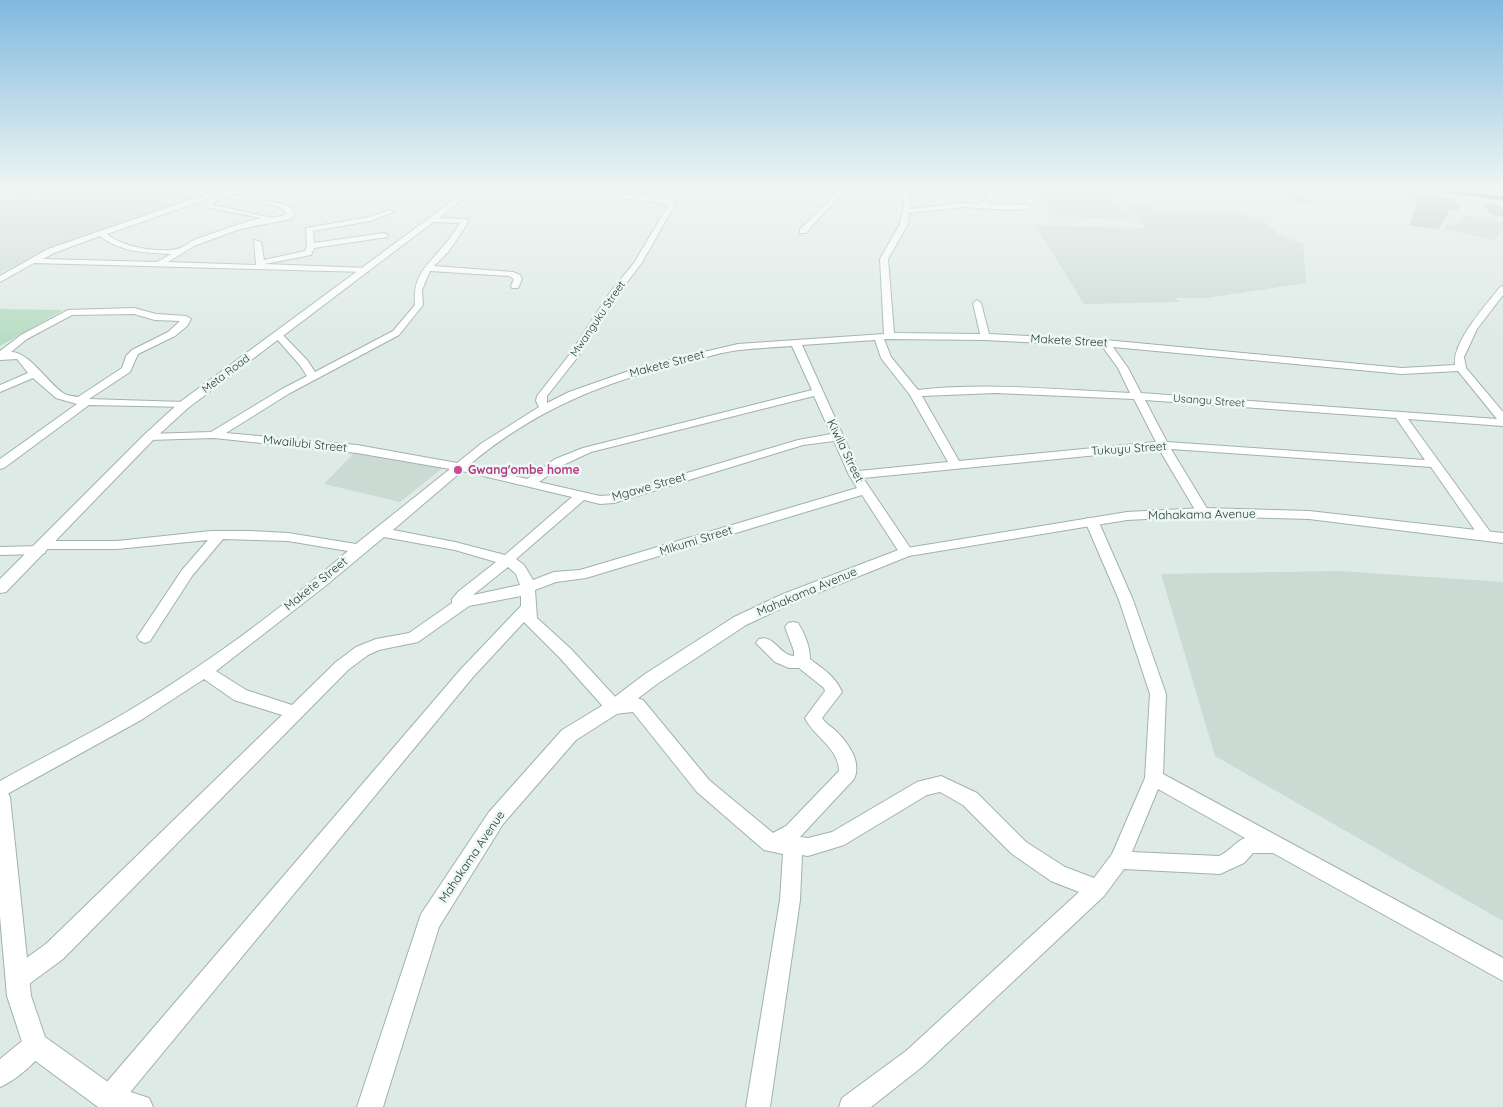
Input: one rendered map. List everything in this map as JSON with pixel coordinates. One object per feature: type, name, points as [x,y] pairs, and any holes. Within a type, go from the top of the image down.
[{"type":"street","points":[[0,278],[51,251],[82,240]]},
{"type":"street","points":[[109,240],[118,245],[157,252],[177,251]]},
{"type":"street","points":[[158,265],[177,251],[205,240]]},
{"type":"street","points":[[261,265],[306,254],[311,246],[310,240]]},
{"type":"street","points":[[311,246],[353,240]]},
{"type":"street","name":"Meta Road","points":[[0,588],[184,405],[406,240]]},
{"type":"street","points":[[214,435],[286,391],[381,343],[396,333],[419,305],[418,290],[427,268],[452,240]]},
{"type":"street","name":"Mwanguku Street","points":[[545,408],[541,400],[542,396],[574,356],[652,240]]},
{"type":"street","points":[[895,240],[884,260],[884,336],[886,358],[915,394],[956,465]]},
{"type":"street","points":[[257,242],[261,265]]},
{"type":"street","points":[[32,261],[158,265],[261,265],[365,270]]},
{"type":"street","points":[[427,268],[510,274],[518,276],[514,286]]},
{"type":"street","points":[[1503,290],[1473,330],[1459,357],[1461,368],[1503,419]]},
{"type":"street","points":[[977,303],[985,337]]},
{"type":"street","points":[[1490,307],[1503,311]]},
{"type":"street","points":[[0,357],[24,337],[71,312],[140,312],[155,317],[186,319],[184,325],[170,336],[135,352],[126,370],[0,465]]},
{"type":"street","points":[[278,335],[302,362],[312,378]]},
{"type":"street","name":"Makete Street","points":[[0,790],[135,715],[204,671],[319,584],[486,445],[545,408],[573,394],[644,369],[738,347],[884,336],[985,337],[1105,343],[1402,371],[1461,368]]},
{"type":"street","name":"Kiwila Street","points":[[796,343],[855,475],[906,552]]},
{"type":"street","points":[[1105,343],[1123,368],[1163,445],[1203,512]]},
{"type":"street","points":[[0,357],[13,355],[20,357],[60,396],[83,402],[184,405]]},
{"type":"street","points":[[0,389],[17,380],[36,374]]},
{"type":"street","name":"Usangu Street","points":[[915,394],[940,391],[995,390],[1137,396],[1503,423]]},
{"type":"street","points":[[529,483],[560,462],[587,450],[817,392]]},
{"type":"street","points":[[1399,415],[1434,464],[1494,537]]},
{"type":"street","name":"Mwailubi Street","points":[[150,437],[214,435],[357,449],[460,466]]},
{"type":"street","name":"Mgawe Street","points":[[460,466],[581,496],[600,500],[614,499],[802,442],[837,437]]},
{"type":"street","name":"Tukuyu Street","points":[[855,475],[1163,445],[1434,464]]},
{"type":"street","name":"Mikumi Street","points":[[459,605],[474,598],[500,595],[528,588],[554,577],[580,575],[864,490]]},
{"type":"street","points":[[17,979],[55,951],[342,666],[362,651],[376,644],[413,638],[459,605],[459,599],[464,594],[507,560],[581,496]]},
{"type":"street","name":"Mahakama Avenue","points":[[370,1107],[428,922],[496,818],[570,735],[740,621],[798,594],[906,552],[1127,516],[1203,512],[1309,516],[1494,537]]},
{"type":"street","points":[[851,1107],[914,1059],[1104,882],[1119,860],[1154,778],[1158,694],[1126,600],[1092,521]]},
{"type":"street","points":[[382,532],[507,560],[520,570],[528,588],[530,620],[565,653],[614,706],[637,705],[703,786],[782,846],[808,847],[837,839],[923,788],[941,784],[970,799],[1019,848],[1058,874],[1097,889]]},
{"type":"street","points":[[145,637],[187,573],[219,535]]},
{"type":"street","points":[[0,551],[42,547],[117,545],[219,535],[288,537],[359,549]]},
{"type":"street","points":[[108,1099],[467,673],[528,608]]},
{"type":"street","points":[[793,627],[802,651],[802,662]]},
{"type":"street","points":[[758,1107],[790,900],[782,846],[848,774],[848,764],[842,750],[813,718],[834,690],[816,671],[802,662],[790,664],[782,660],[764,643]]},
{"type":"street","points":[[204,671],[240,695],[295,713]]},
{"type":"street","points":[[1154,778],[1503,970]]},
{"type":"street","points":[[0,797],[6,928],[19,996],[35,1044],[108,1099],[140,1107]]},
{"type":"street","points":[[1119,860],[1220,865],[1236,857],[1247,846],[1258,843],[1276,846]]},
{"type":"street","points":[[0,1075],[35,1044]]},
{"type":"shaded area","points":[[0,240],[73,240],[63,243],[0,273]]},
{"type":"shaded area","points":[[1044,240],[1292,240],[1303,244],[1306,283],[1207,298],[1175,298],[1179,302],[1084,304]]},
{"type":"shaded area","points":[[354,453],[444,467],[400,502],[324,484]]},
{"type":"shaded area","points":[[1339,571],[1503,582],[1503,921],[1215,756],[1161,574]]},
{"type":"green space","points":[[0,309],[63,310],[0,346]]},
{"type":"place","name":"Gwang'ombe home","points":[[458,470]]}]
